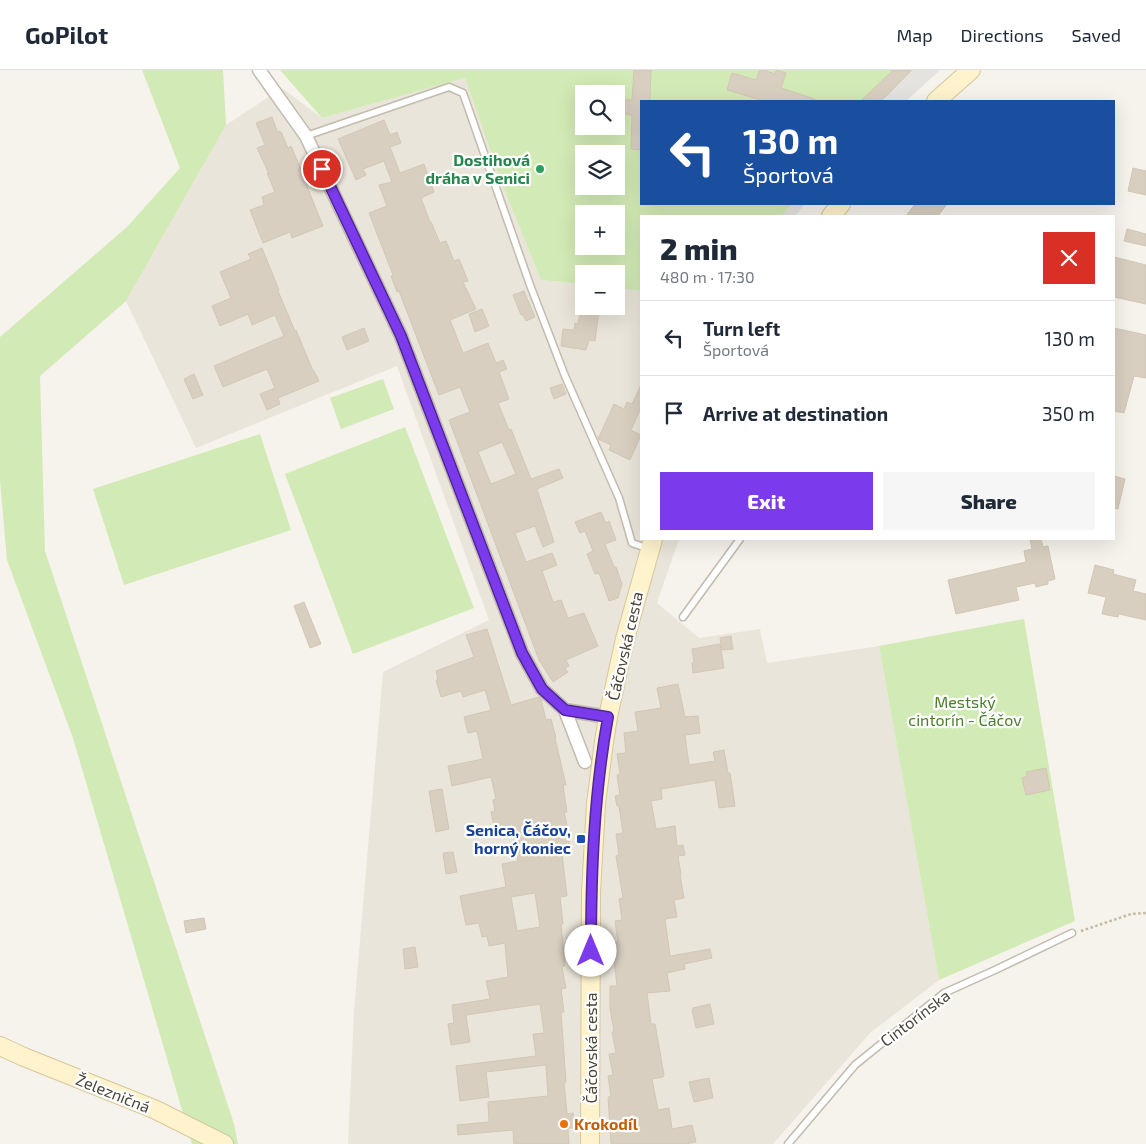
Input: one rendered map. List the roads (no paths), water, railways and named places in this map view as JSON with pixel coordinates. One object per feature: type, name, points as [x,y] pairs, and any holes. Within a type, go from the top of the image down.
[{"type":"main road","points":[[937,100],[971,70]]},
{"type":"main road","points":[[832,215],[840,205]]},
{"type":"main road","name":"Čáčovská cesta","points":[[590,1144],[591,892],[596,804],[608,717],[625,639],[651,544]]},
{"type":"main road","name":"Železničná","points":[[0,1046],[154,1109],[224,1144]]},
{"type":"street","points":[[259,70],[306,136],[401,336],[522,653],[542,689],[565,710],[585,762]]},
{"type":"street","points":[[565,710],[608,717]]},
{"type":"lane","points":[[306,136],[449,87],[463,93],[530,285],[565,376],[619,498],[632,543],[651,544]]},
{"type":"lane","points":[[683,617],[739,540]]},
{"type":"lane","name":"Cintorínska","points":[[788,1144],[855,1064],[944,993],[1072,933]]},
{"type":"place","name":"Dostihová dráha v Senici","points":[[540,169]]},
{"type":"place","name":"Senica, Čáčov, horný koniec","points":[[581,839]]},
{"type":"place","name":"Krokodíl","points":[[564,1124]]},
{"type":"park label","name":"Mestský cintorín - Čáčov","points":[[965,711]]}]
